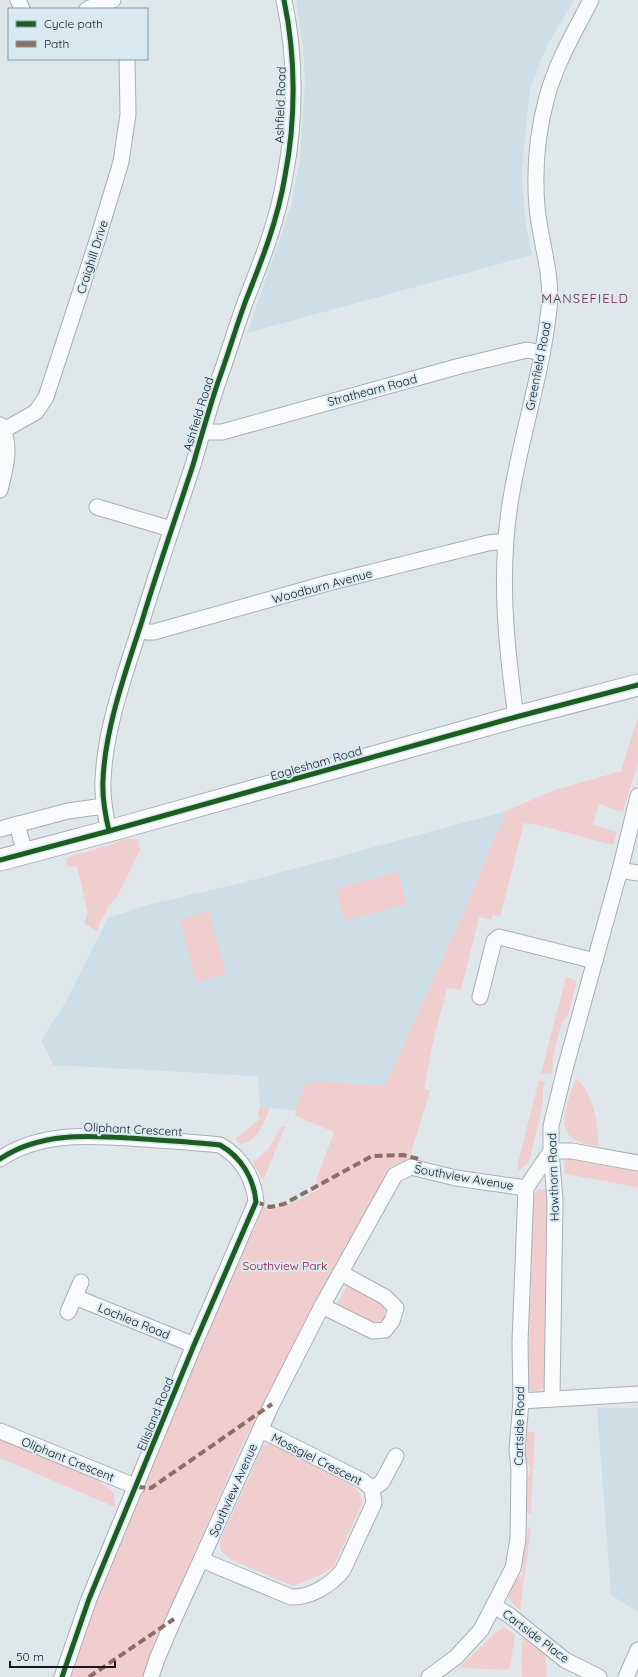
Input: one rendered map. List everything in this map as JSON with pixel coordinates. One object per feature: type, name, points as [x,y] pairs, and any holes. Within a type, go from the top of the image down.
[{"type":"main road","name":"Eaglesham Road","points":[[0,860],[109,831],[516,716],[638,685]]},
{"type":"street","points":[[90,8],[113,0]]},
{"type":"street","name":"Ashfield Road","points":[[109,831],[104,806],[103,782],[105,753],[120,693],[202,432],[246,301],[263,259],[285,177],[291,130],[293,92],[291,43],[284,0]]},
{"type":"street","name":"Greenfield Road","points":[[516,716],[505,624],[505,541],[518,459],[542,353],[550,294],[537,207],[537,145],[547,96],[562,59],[591,0]]},
{"type":"street","name":"Craighill Drive","points":[[2,428],[36,412],[46,397],[95,248],[121,162],[128,114],[127,60]]},
{"type":"street","name":"Strathearn Road","points":[[202,432],[222,432],[511,353],[527,350],[542,353]]},
{"type":"street","points":[[0,490],[6,466],[6,438],[2,428]]},
{"type":"street","points":[[97,507],[171,529]]},
{"type":"street","name":"Woodburn Avenue","points":[[139,629],[147,632],[154,632],[328,583],[488,543],[505,541]]},
{"type":"street","name":"Hawthorn Road","points":[[552,1398],[556,1200],[550,1151],[554,1110],[620,870],[638,796]]},
{"type":"street","points":[[0,829],[83,808],[104,806]]},
{"type":"street","points":[[17,824],[25,854]]},
{"type":"street","points":[[620,870],[638,873]]},
{"type":"street","points":[[480,997],[494,941],[499,937],[595,961]]},
{"type":"street","name":"Oliphant Crescent","points":[[0,1159],[13,1150],[49,1139],[87,1135],[220,1145],[240,1160]]},
{"type":"street","points":[[526,1188],[550,1151],[572,1151],[638,1163]]},
{"type":"street","name":"Ellisland Road","points":[[62,1677],[89,1599],[194,1345],[256,1202],[255,1192],[250,1178],[240,1160]]},
{"type":"street","name":"Southview Avenue","points":[[151,1677],[160,1653],[272,1404],[322,1306],[395,1175],[411,1167],[456,1178],[526,1188]]},
{"type":"street","name":"Cartside Road","points":[[429,1677],[456,1657],[470,1644],[494,1606],[513,1568],[518,1539],[519,1470],[517,1450],[520,1401],[520,1335],[526,1188]]},
{"type":"street","points":[[322,1306],[372,1331],[385,1330],[392,1321],[396,1308],[385,1297],[341,1273]]},
{"type":"street","points":[[68,1312],[81,1282]]},
{"type":"street","name":"Lochlea Road","points":[[75,1297],[194,1345]]},
{"type":"street","points":[[520,1401],[638,1394]]},
{"type":"street","name":"Mossgiel Crescent","points":[[202,1560],[291,1597],[300,1597],[310,1594],[335,1580],[343,1570],[374,1503],[372,1489],[363,1481],[261,1430]]},
{"type":"street","name":"Oliphant Crescent","points":[[0,1431],[136,1486]]},
{"type":"street","name":"Mossgiel Crescent","points":[[372,1489],[382,1482],[396,1456]]},
{"type":"street","name":"Cartside Place","points":[[494,1606],[509,1615],[565,1660],[598,1677]]},
{"type":"street","points":[[626,1677],[638,1650]]},
{"type":"shaded area","points":[[296,0],[574,0],[545,50],[530,88],[522,168],[525,221],[532,255],[247,333],[291,207],[300,160],[305,82],[303,48]]},
{"type":"shaded area","points":[[503,812],[504,816],[463,914],[385,1086],[329,1082],[298,1101],[296,1111],[260,1107],[258,1076],[53,1065],[41,1040],[66,1002],[108,918],[147,905],[238,884]]},
{"type":"shaded area","points":[[597,1408],[638,1408],[638,1612],[611,1595]]},
{"type":"green space","name":"Southview Park","points":[[638,717],[638,763],[623,812],[599,804],[593,825],[617,832],[613,845],[538,825],[524,823],[500,917],[492,915],[492,920],[479,917],[461,990],[447,988],[432,1047],[424,1089],[430,1091],[409,1159],[391,1167],[243,1443],[156,1640],[142,1677],[68,1677],[95,1602],[250,1231],[254,1231],[263,1208],[287,1205],[320,1189],[316,1180],[334,1132],[295,1116],[298,1101],[307,1083],[329,1082],[385,1086],[463,914],[504,816],[503,812],[555,790],[621,771]]},
{"type":"green space","points":[[125,839],[138,839],[140,850],[117,897],[109,905],[97,932],[84,923],[88,913],[77,866],[68,867],[65,858]]},
{"type":"green space","points":[[398,872],[406,904],[344,921],[336,889]]},
{"type":"green space","points":[[209,911],[226,974],[196,982],[180,919]]},
{"type":"green space","points":[[566,977],[577,981],[568,1015],[561,1025],[554,1053],[552,1073],[541,1074]]},
{"type":"green space","points":[[576,1078],[582,1085],[591,1101],[596,1119],[599,1146],[577,1141],[570,1136],[566,1129],[565,1112]]},
{"type":"green space","points":[[539,1080],[545,1082],[543,1089],[543,1102],[531,1155],[528,1163],[517,1172],[518,1163]]},
{"type":"green space","points":[[260,1107],[270,1108],[260,1130],[252,1139],[240,1144],[235,1139],[260,1119],[258,1113]]},
{"type":"green space","points":[[282,1126],[285,1127],[264,1179],[262,1179],[253,1163],[269,1148]]},
{"type":"green space","points":[[570,1156],[638,1170],[638,1187],[565,1174],[564,1162]]},
{"type":"green space","points":[[539,1189],[546,1190],[550,1195],[546,1384],[541,1390],[532,1392],[528,1388],[528,1380],[533,1197]]},
{"type":"green space","points":[[349,1283],[384,1301],[391,1315],[379,1325],[370,1325],[335,1307]]},
{"type":"green space","points":[[525,1432],[535,1432],[531,1513],[523,1513],[523,1481],[530,1474],[530,1466],[522,1460]]},
{"type":"green space","points":[[0,1439],[96,1479],[114,1493],[115,1507],[0,1458]]},
{"type":"green space","points":[[272,1443],[353,1486],[360,1494],[362,1501],[362,1504],[333,1567],[324,1573],[293,1586],[230,1559],[221,1551],[220,1542],[263,1446]]},
{"type":"green space","points":[[531,1527],[520,1610],[511,1601],[508,1592],[512,1584],[522,1576],[523,1566],[520,1560],[521,1543],[527,1538],[528,1528]]},
{"type":"green space","points":[[504,1627],[515,1635],[510,1668],[507,1670],[463,1668],[461,1666],[493,1635]]},
{"type":"green space","points":[[523,1637],[545,1653],[547,1677],[522,1677],[521,1658]]},
{"type":"marked path","points":[[256,1202],[270,1207],[284,1204],[372,1156],[403,1155],[419,1159],[420,1168]]},
{"type":"marked path","points":[[137,1487],[151,1488],[272,1404]]},
{"type":"marked path","points":[[89,1677],[174,1619]]},
{"type":"cycle path","points":[[109,831],[104,806],[103,780],[108,740],[117,700],[242,310],[269,239],[282,192],[289,154],[293,110],[291,44],[284,0]]},
{"type":"cycle path","points":[[0,860],[516,717],[638,685]]},
{"type":"cycle path","points":[[0,1159],[33,1143],[70,1137],[107,1137],[220,1145],[240,1162],[249,1177],[255,1193],[256,1202],[194,1345],[89,1599],[62,1677]]},
{"type":"district","name":"MANSEFIELD","points":[[585,298]]}]
